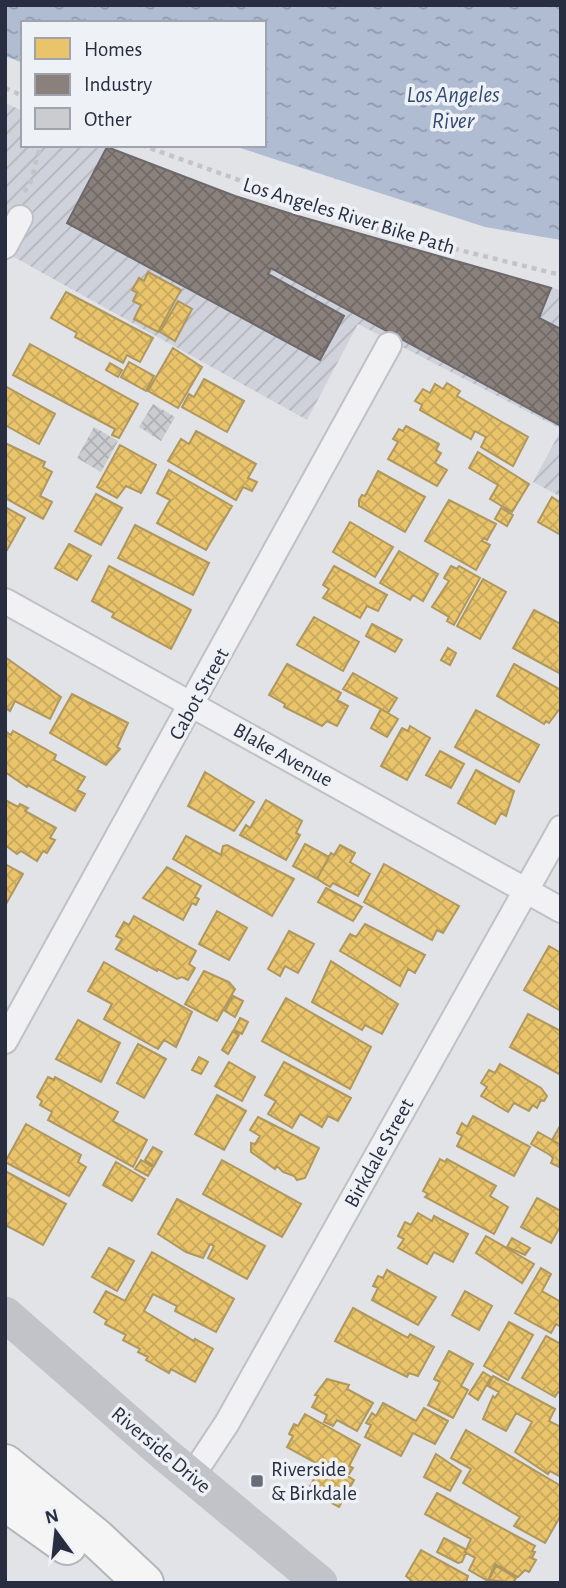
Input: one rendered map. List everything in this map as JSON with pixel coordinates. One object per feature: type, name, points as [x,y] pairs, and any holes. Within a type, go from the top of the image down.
[{"type":"highway","points":[[5,1464],[96,1538],[144,1583]]},
{"type":"highway","points":[[5,1501],[120,1583]]},
{"type":"main road","name":"Riverside Drive","points":[[5,1314],[320,1583]]},
{"type":"street","points":[[5,246],[20,218]]},
{"type":"street","name":"Cabot Street","points":[[5,1041],[193,705],[389,345]]},
{"type":"street","name":"Blake Avenue","points":[[5,601],[561,910]]},
{"type":"street","name":"Birkdale Street","points":[[192,1476],[227,1423],[561,828]]},
{"type":"path","points":[[5,88],[21,95]]},
{"type":"path","points":[[20,218],[13,201],[28,188],[41,147]]},
{"type":"path","name":"Los Angeles River Bike Path","points":[[147,147],[382,231],[561,275]]},
{"type":"shaded area","points":[[5,103],[21,110],[21,147],[108,147],[235,196],[298,216],[443,260],[561,290],[561,429],[358,324],[307,420],[5,252]]},
{"type":"shaded area","points":[[561,430],[561,497],[533,482]]},
{"type":"water","name":"Los Angeles River","points":[[5,5],[561,5],[561,240],[485,227],[237,147],[266,147],[266,21],[21,21],[21,62],[5,56]]},
{"type":"building: Homes","points":[[148,272],[181,290],[158,332],[134,319],[141,305],[133,301],[137,293],[132,290],[139,278],[144,281]]},
{"type":"building: Homes","points":[[66,292],[153,338],[140,362],[127,355],[123,363],[75,337],[77,333],[51,318]]},
{"type":"building: Homes","points":[[178,301],[192,309],[175,341],[160,332]]},
{"type":"building: Homes","points":[[30,344],[138,404],[119,438],[112,435],[115,429],[13,375]]},
{"type":"building: Homes","points":[[173,348],[202,367],[178,408],[148,391]]},
{"type":"building: Homes","points":[[129,362],[154,376],[146,391],[121,377]]},
{"type":"building: Homes","points":[[110,363],[122,370],[118,377],[106,370]]},
{"type":"building: Homes","points":[[204,379],[244,401],[227,432],[182,407],[189,394],[194,397]]},
{"type":"building: Homes","points":[[447,383],[460,391],[457,396],[528,437],[513,466],[481,447],[486,437],[475,431],[471,439],[420,410],[422,405],[415,401],[423,389],[430,393],[435,384],[443,389]]},
{"type":"building: Homes","points":[[5,386],[55,414],[39,444],[5,425]]},
{"type":"building: Homes","points":[[406,426],[439,444],[436,450],[441,453],[435,463],[447,470],[437,486],[388,459],[398,442],[393,439],[399,429],[403,431]]},
{"type":"building: Homes","points":[[196,431],[256,464],[248,478],[257,482],[252,491],[243,487],[236,500],[168,461],[181,439],[189,444]]},
{"type":"building: Homes","points":[[5,443],[45,462],[43,467],[52,472],[40,496],[52,502],[43,519],[5,498]]},
{"type":"building: Homes","points":[[120,445],[156,465],[141,493],[126,486],[117,498],[97,487]]},
{"type":"building: Homes","points":[[478,452],[529,484],[512,512],[490,499],[498,485],[469,468]]},
{"type":"building: Homes","points":[[169,470],[232,506],[206,550],[157,523],[170,500],[157,493]]},
{"type":"building: Homes","points":[[378,471],[425,497],[405,532],[359,506],[359,500],[362,495],[365,496]]},
{"type":"building: Homes","points":[[96,494],[122,508],[101,545],[75,531]]},
{"type":"building: Homes","points":[[552,497],[561,503],[561,535],[538,522]]},
{"type":"building: Homes","points":[[449,500],[496,524],[487,540],[484,538],[482,541],[490,545],[476,570],[425,541]]},
{"type":"building: Homes","points":[[5,507],[25,518],[7,550],[5,550]]},
{"type":"building: Homes","points":[[501,508],[513,515],[507,526],[495,519]]},
{"type":"building: Homes","points":[[350,522],[393,547],[375,577],[333,552]]},
{"type":"building: Homes","points":[[135,525],[209,563],[193,595],[118,558]]},
{"type":"building: Homes","points":[[69,544],[91,556],[77,580],[55,568]]},
{"type":"building: Homes","points":[[399,551],[438,574],[423,601],[413,595],[410,600],[380,583]]},
{"type":"building: Homes","points":[[109,566],[191,610],[171,649],[112,617],[114,613],[92,601]]},
{"type":"building: Homes","points":[[334,566],[387,595],[378,611],[367,606],[360,618],[323,598],[329,589],[323,585]]},
{"type":"building: Homes","points":[[451,566],[457,569],[459,566],[480,578],[454,625],[447,621],[449,617],[432,607],[449,581],[444,578]]},
{"type":"building: Homes","points":[[483,579],[506,592],[480,639],[457,626]]},
{"type":"building: Homes","points":[[534,610],[561,624],[561,674],[513,648]]},
{"type":"building: Homes","points":[[314,617],[359,642],[343,671],[297,645]]},
{"type":"building: Homes","points":[[372,624],[402,640],[395,652],[366,636]]},
{"type":"building: Homes","points":[[448,648],[456,653],[450,665],[441,660]]},
{"type":"building: Homes","points":[[5,657],[61,697],[50,719],[15,701],[10,711],[5,708]]},
{"type":"building: Homes","points":[[287,664],[341,693],[337,700],[348,706],[337,726],[327,721],[322,726],[284,707],[285,704],[269,695]]},
{"type":"building: Homes","points":[[514,664],[561,690],[561,707],[549,723],[546,721],[544,724],[497,696]]},
{"type":"building: Homes","points":[[353,673],[397,698],[388,713],[343,689]]},
{"type":"building: Homes","points":[[72,694],[128,723],[117,747],[120,749],[106,765],[50,733]]},
{"type":"building: Homes","points":[[381,709],[398,719],[387,737],[371,728]]},
{"type":"building: Homes","points":[[476,710],[539,745],[519,782],[455,747]]},
{"type":"building: Homes","points":[[410,726],[430,738],[407,780],[381,766],[402,728],[408,731]]},
{"type":"building: Homes","points":[[5,731],[11,735],[13,731],[56,755],[54,760],[85,777],[77,790],[85,794],[75,811],[28,785],[27,787],[5,772]]},
{"type":"building: Homes","points":[[440,751],[464,764],[451,788],[426,775]]},
{"type":"building: Homes","points":[[476,770],[514,791],[506,816],[501,813],[495,824],[458,803]]},
{"type":"building: Homes","points":[[205,772],[254,802],[234,831],[188,806]]},
{"type":"building: Homes","points":[[5,800],[18,807],[20,804],[28,808],[25,811],[56,828],[50,838],[55,840],[47,853],[43,851],[37,861],[21,851],[17,854],[5,845]]},
{"type":"building: Homes","points":[[266,800],[302,821],[296,833],[300,835],[286,860],[240,835],[246,825],[250,828]]},
{"type":"building: Homes","points":[[186,836],[221,855],[223,846],[227,845],[294,879],[272,916],[173,859]]},
{"type":"building: Homes","points":[[305,844],[329,857],[317,879],[293,866]]},
{"type":"building: Homes","points":[[340,845],[355,853],[350,862],[370,874],[358,896],[333,883],[330,887],[317,879],[331,853],[334,855]]},
{"type":"building: Homes","points":[[5,864],[23,874],[5,906]]},
{"type":"building: Homes","points":[[384,864],[459,906],[443,933],[437,930],[432,940],[364,902]]},
{"type":"building: Homes","points":[[167,867],[201,886],[195,897],[199,899],[196,905],[192,903],[183,920],[143,898]]},
{"type":"building: Homes","points":[[326,888],[362,907],[353,921],[318,902]]},
{"type":"building: Homes","points":[[217,911],[247,928],[229,960],[199,944]]},
{"type":"building: Homes","points":[[134,916],[196,951],[189,964],[195,968],[188,980],[182,977],[177,979],[158,969],[157,971],[116,949],[122,939],[116,936],[124,922],[129,925]]},
{"type":"building: Homes","points":[[365,924],[425,955],[415,973],[408,969],[400,986],[340,951],[350,934],[356,937]]},
{"type":"building: Homes","points":[[289,931],[314,944],[298,973],[285,966],[280,976],[268,969]]},
{"type":"building: Homes","points":[[549,946],[561,953],[561,1011],[524,990]]},
{"type":"building: Homes","points":[[331,961],[398,1004],[382,1034],[365,1025],[362,1030],[312,1002]]},
{"type":"building: Homes","points":[[104,962],[192,1012],[176,1047],[164,1040],[158,1049],[104,1019],[112,1004],[88,991]]},
{"type":"building: Homes","points":[[204,971],[229,982],[235,989],[217,1021],[185,1004]]},
{"type":"building: Homes","points":[[233,996],[243,1001],[235,1017],[225,1011]]},
{"type":"building: Homes","points":[[286,998],[371,1047],[350,1089],[262,1041]]},
{"type":"building: Homes","points":[[528,1014],[561,1031],[561,1075],[510,1047]]},
{"type":"building: Homes","points":[[240,1018],[248,1022],[242,1034],[234,1030]]},
{"type":"building: Homes","points":[[78,1020],[120,1043],[101,1082],[56,1059]]},
{"type":"building: Homes","points":[[233,1031],[239,1035],[228,1054],[222,1050]]},
{"type":"building: Homes","points":[[138,1044],[166,1059],[144,1098],[117,1083]]},
{"type":"building: Homes","points":[[199,1057],[208,1062],[201,1074],[192,1070]]},
{"type":"building: Homes","points":[[229,1062],[255,1077],[242,1101],[215,1086]]},
{"type":"building: Homes","points":[[284,1062],[351,1098],[338,1121],[328,1116],[322,1127],[300,1114],[292,1128],[268,1114],[276,1101],[265,1095]]},
{"type":"building: Homes","points":[[500,1064],[541,1088],[547,1096],[537,1108],[533,1105],[529,1111],[514,1103],[508,1112],[481,1096],[487,1087],[481,1083],[489,1070],[495,1073]]},
{"type":"building: Homes","points":[[48,1077],[54,1080],[55,1077],[118,1112],[113,1121],[147,1140],[133,1167],[48,1120],[52,1112],[40,1105],[42,1101],[37,1097]]},
{"type":"building: Homes","points":[[217,1095],[246,1111],[224,1150],[195,1134]]},
{"type":"building: Homes","points":[[473,1116],[530,1147],[514,1176],[457,1146],[462,1136],[457,1133],[462,1123],[467,1127]]},
{"type":"building: Homes","points":[[258,1117],[319,1148],[305,1178],[297,1180],[251,1152],[251,1143],[255,1144],[260,1136],[250,1130]]},
{"type":"building: Homes","points":[[26,1124],[81,1155],[78,1162],[86,1167],[69,1196],[5,1162]]},
{"type":"building: Homes","points":[[561,1124],[561,1145],[552,1140]]},
{"type":"building: Homes","points":[[538,1132],[561,1145],[561,1168],[551,1163],[553,1158],[550,1155],[531,1144]]},
{"type":"building: Homes","points":[[153,1147],[162,1152],[154,1166],[145,1160]]},
{"type":"building: Homes","points":[[440,1159],[445,1162],[447,1159],[496,1186],[490,1196],[508,1207],[494,1234],[425,1197],[428,1194],[423,1191]]},
{"type":"building: Homes","points":[[141,1160],[153,1167],[148,1176],[135,1169]]},
{"type":"building: Homes","points":[[222,1160],[301,1204],[282,1237],[203,1194]]},
{"type":"building: Homes","points":[[116,1162],[145,1179],[132,1201],[103,1185]]},
{"type":"building: Homes","points":[[5,1171],[66,1204],[43,1245],[5,1225]]},
{"type":"building: Homes","points":[[537,1198],[561,1211],[561,1225],[551,1243],[521,1227]]},
{"type":"building: Homes","points":[[177,1199],[265,1246],[247,1279],[208,1258],[214,1246],[210,1244],[203,1258],[186,1252],[158,1234]]},
{"type":"building: Homes","points":[[418,1213],[432,1221],[434,1216],[468,1234],[453,1262],[434,1252],[427,1264],[398,1248],[404,1239],[398,1236],[405,1222],[411,1225]]},
{"type":"building: Homes","points":[[486,1236],[534,1264],[522,1283],[476,1253]]},
{"type":"building: Homes","points":[[512,1238],[530,1248],[525,1255],[507,1247]]},
{"type":"building: Homes","points":[[109,1248],[134,1261],[117,1291],[92,1277]]},
{"type":"building: Homes","points":[[152,1252],[234,1299],[216,1332],[175,1311],[177,1306],[153,1294],[144,1311],[194,1341],[195,1339],[213,1349],[195,1382],[171,1369],[169,1373],[146,1360],[148,1357],[138,1352],[140,1349],[123,1340],[126,1335],[105,1324],[107,1320],[94,1312],[106,1291],[125,1301]]},
{"type":"building: Homes","points":[[541,1268],[551,1274],[542,1291],[561,1302],[561,1327],[556,1324],[551,1333],[515,1313]]},
{"type":"building: Homes","points":[[387,1270],[436,1297],[418,1325],[372,1300],[378,1288],[373,1286],[378,1276],[383,1278]]},
{"type":"building: Homes","points":[[465,1291],[492,1306],[479,1330],[452,1315]]},
{"type":"building: Homes","points":[[353,1308],[408,1338],[410,1334],[434,1347],[418,1376],[409,1373],[407,1377],[335,1341]]},
{"type":"building: Homes","points":[[509,1322],[533,1335],[508,1380],[484,1366]]},
{"type":"building: Homes","points":[[546,1336],[561,1344],[561,1394],[558,1392],[555,1397],[522,1378]]},
{"type":"building: Homes","points":[[449,1351],[473,1364],[461,1386],[468,1390],[453,1418],[428,1405],[440,1382],[434,1379]]},
{"type":"building: Homes","points":[[483,1372],[491,1377],[478,1400],[469,1394]]},
{"type":"building: Homes","points":[[493,1376],[555,1409],[549,1421],[561,1427],[561,1477],[550,1471],[548,1474],[515,1452],[532,1422],[516,1413],[506,1431],[483,1419],[493,1396],[495,1398],[499,1392],[488,1386]]},
{"type":"building: Homes","points":[[327,1379],[349,1385],[347,1389],[373,1403],[357,1431],[337,1420],[333,1426],[324,1422],[327,1415],[312,1407],[318,1396],[315,1395]]},
{"type":"building: Homes","points":[[383,1403],[416,1421],[424,1408],[448,1421],[435,1444],[413,1433],[401,1456],[365,1437],[371,1425],[366,1423],[372,1413],[376,1416]]},
{"type":"building: Homes","points":[[305,1414],[360,1445],[349,1466],[353,1468],[349,1474],[344,1474],[354,1480],[339,1507],[308,1490],[321,1466],[287,1447],[293,1436],[289,1434],[294,1424],[298,1426]]},
{"type":"building: Homes","points":[[466,1430],[561,1486],[561,1515],[545,1543],[514,1526],[520,1517],[463,1483],[471,1469],[451,1458]]},
{"type":"building: Homes","points":[[436,1454],[461,1471],[450,1491],[424,1477]]},
{"type":"building: Homes","points":[[437,1493],[535,1546],[532,1558],[529,1557],[536,1560],[529,1572],[525,1570],[518,1577],[495,1564],[488,1581],[469,1570],[475,1558],[465,1552],[471,1539],[425,1514]]},
{"type":"building: Homes","points":[[444,1538],[465,1549],[462,1562],[458,1563],[437,1552]]},
{"type":"building: Homes","points":[[421,1550],[468,1576],[466,1583],[413,1582],[406,1576]]},
{"type":"building: Homes","points":[[496,1566],[516,1578],[513,1583],[489,1580]]},
{"type":"building: Industry","points":[[107,147],[235,196],[551,288],[539,318],[561,329],[561,426],[271,268],[268,274],[344,316],[320,360],[67,223]]},
{"type":"building: Other","points":[[153,404],[175,417],[161,441],[139,427]]},
{"type":"building: Other","points":[[94,427],[118,441],[101,472],[77,458]]},
{"type":"place","name":"Riverside & Birkdale","points":[[257,1481]]}]
